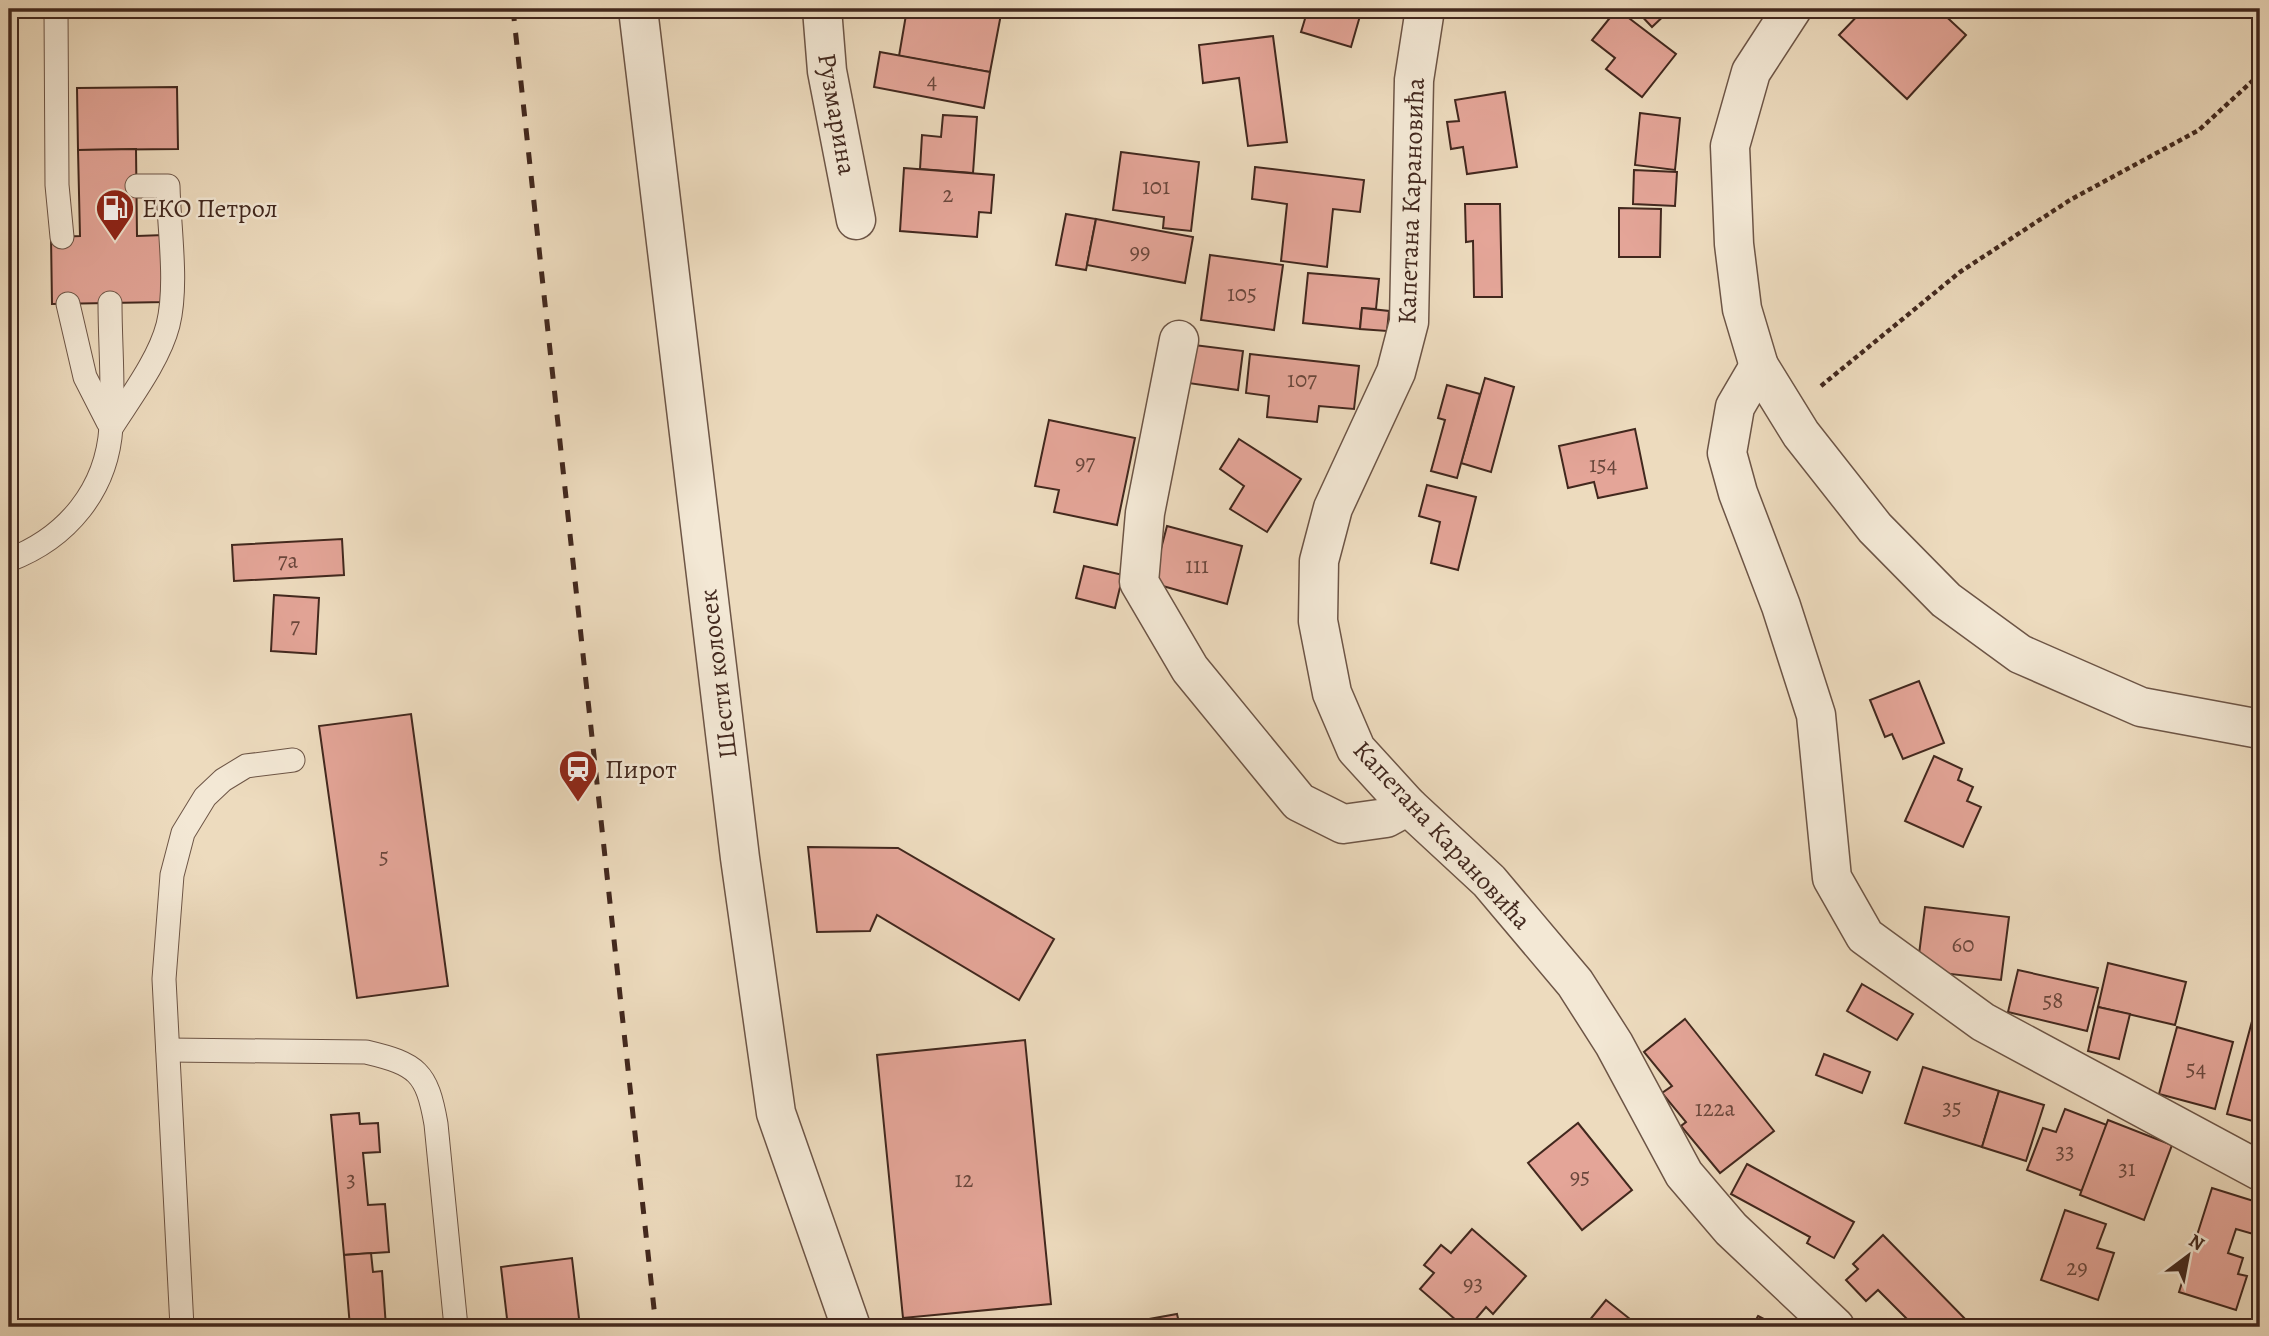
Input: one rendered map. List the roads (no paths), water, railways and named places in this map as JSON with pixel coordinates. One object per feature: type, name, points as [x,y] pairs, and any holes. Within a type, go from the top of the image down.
[{"type":"street","name":"Рузмарина","points":[[822,9],[827,71],[856,220]]},
{"type":"street","name":"Капетана Карановића","points":[[1425,9],[1414,80],[1409,322],[1396,372],[1333,508],[1319,561],[1318,621],[1332,693],[1356,749],[1408,806],[1489,881],[1575,984],[1614,1044],[1684,1174],[1731,1228],[1835,1327]]},
{"type":"street","points":[[1792,9],[1751,72],[1730,146],[1734,244],[1742,309],[1759,366],[1801,434],[1875,528],[1946,600],[2020,654],[2141,708],[2260,729]]},
{"type":"street","name":"Шести колосек","points":[[643,14],[740,858],[776,1113],[850,1327]]},
{"type":"street","points":[[1179,340],[1145,513],[1139,582],[1190,669],[1299,802],[1343,824],[1386,818],[1408,806]]},
{"type":"street","points":[[1759,366],[1735,407],[1727,453],[1738,493],[1781,606],[1816,715],[1832,878],[1865,936],[1983,1022],[2260,1171]]},
{"type":"lane","points":[[56,9],[68,185],[62,237]]},
{"type":"lane","points":[[111,428],[150,366],[168,327],[172,297],[167,186],[136,186]]},
{"type":"lane","points":[[68,303],[85,377],[111,428]]},
{"type":"lane","points":[[9,560],[32,551],[61,531],[81,510],[104,465],[111,428],[110,303]]},
{"type":"lane","points":[[183,1327],[165,966],[172,875],[183,832],[205,797],[223,780],[246,766],[293,760]]},
{"type":"lane","points":[[168,1050],[366,1052],[397,1059],[416,1072],[430,1093],[436,1124],[456,1327]]},
{"type":"railway","points":[[513,9],[656,1327]]},
{"type":"place","name":"ЕКО Петрол","points":[[115,242]]},
{"type":"place","name":"Пирот","points":[[578,803]]}]
